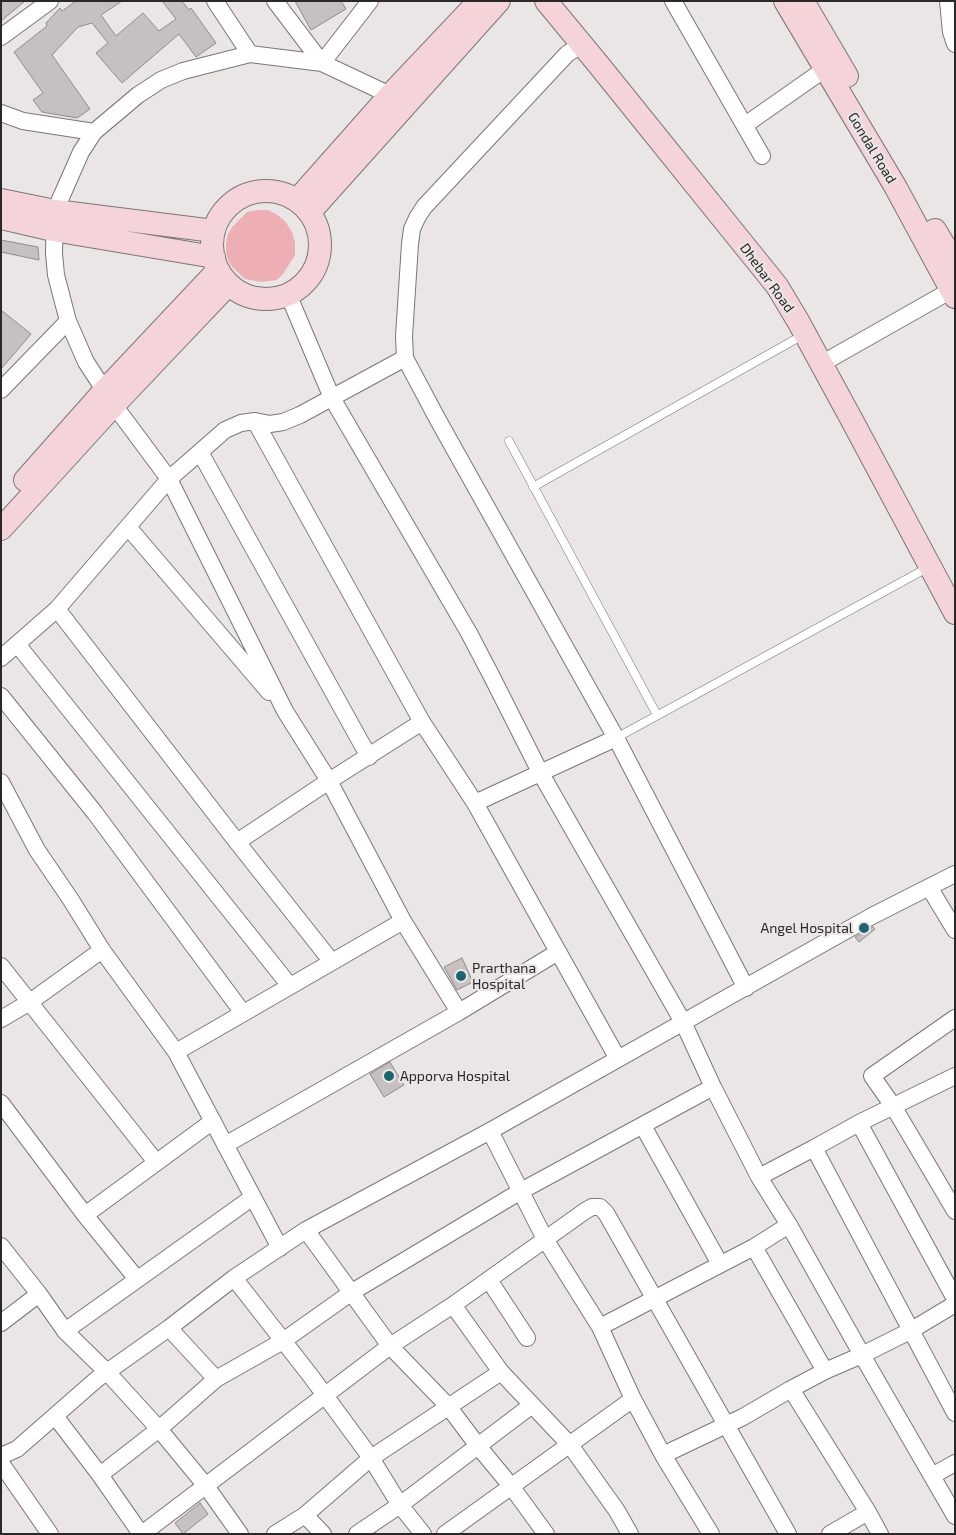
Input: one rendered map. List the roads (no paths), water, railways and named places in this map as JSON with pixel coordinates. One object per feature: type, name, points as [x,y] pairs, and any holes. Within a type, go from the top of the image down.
[{"type":"main road","points":[[303,206],[390,95],[479,1]]},
{"type":"main road","points":[[303,206],[500,1]]},
{"type":"main road","name":"Dhebar Road","points":[[546,1],[777,286],[805,334],[955,613]]},
{"type":"main road","name":"Gondal Road","points":[[785,1],[895,186],[954,291]]},
{"type":"main road","name":"Gondal Road","points":[[803,1],[955,263]]},
{"type":"main road","points":[[264,191],[281,193],[303,206],[317,226],[320,242],[319,258],[312,274],[302,286],[288,294],[273,299],[257,298],[242,293],[220,270],[212,244],[214,232],[221,216],[232,203],[248,195],[264,191]]},
{"type":"main road","points":[[1,200],[54,220],[220,270]]},
{"type":"main road","points":[[1,218],[214,232]]},
{"type":"main road","points":[[1,529],[109,398],[220,270]]},
{"type":"main road","points":[[1,507],[109,398]]},
{"type":"street","points":[[1,37],[50,1]]},
{"type":"street","points":[[215,1],[250,54]]},
{"type":"street","points":[[275,1],[322,63]]},
{"type":"street","points":[[322,63],[370,1]]},
{"type":"street","points":[[673,1],[762,156]]},
{"type":"street","points":[[950,8],[951,32],[955,44]]},
{"type":"street","points":[[582,44],[567,54],[424,206],[417,218],[412,229],[410,244],[404,336],[405,358],[616,738],[746,988]]},
{"type":"street","points":[[390,95],[322,63],[250,54],[183,71],[161,80],[138,95],[94,132],[81,152],[54,220],[56,275],[68,321],[86,362],[109,398],[170,479],[285,711],[329,781],[403,921],[459,1012]]},
{"type":"street","points":[[744,125],[825,69]]},
{"type":"street","points":[[1,113],[23,121],[94,132]]},
{"type":"street","points":[[821,364],[954,291]]},
{"type":"street","points":[[288,294],[332,398],[469,633],[540,772],[683,1022],[713,1087],[759,1177],[789,1225],[955,1516]]},
{"type":"street","points":[[1,390],[68,321]]},
{"type":"street","points":[[1,658],[57,609],[170,479],[225,430],[241,423],[270,424],[283,422],[300,415],[405,358]]},
{"type":"street","points":[[255,422],[422,722],[475,803],[618,1059]]},
{"type":"street","points":[[200,452],[369,757]]},
{"type":"street","points":[[128,527],[285,711]]},
{"type":"street","points":[[57,609],[332,962]]},
{"type":"street","points":[[17,644],[290,986]]},
{"type":"street","points":[[1,696],[100,820],[243,1013]]},
{"type":"street","points":[[237,842],[422,722]]},
{"type":"street","points":[[475,803],[616,738]]},
{"type":"street","points":[[1,782],[37,850],[102,950],[176,1052],[280,1248]]},
{"type":"street","points":[[1,1456],[17,1449],[106,1372],[169,1328],[234,1278],[306,1230],[490,1131],[872,916],[955,874]]},
{"type":"street","points":[[929,887],[955,930]]},
{"type":"street","points":[[176,1052],[403,921]]},
{"type":"street","points":[[1,1019],[30,1002],[102,950]]},
{"type":"street","points":[[225,1145],[459,1012],[558,952]]},
{"type":"street","points":[[1,966],[156,1162]]},
{"type":"street","points":[[955,1018],[872,1076],[893,1106],[955,1211]]},
{"type":"street","points":[[759,1177],[859,1123],[955,1076]]},
{"type":"street","points":[[100,1475],[159,1430],[216,1379],[283,1340],[352,1292],[521,1191],[713,1087]]},
{"type":"street","points":[[1,1103],[85,1215],[136,1279]]},
{"type":"street","points":[[85,1215],[212,1120]]},
{"type":"street","points":[[859,1123],[955,1299]]},
{"type":"street","points":[[643,1126],[720,1264]]},
{"type":"street","points":[[490,1131],[545,1239],[600,1327],[633,1398],[663,1454],[711,1534]]},
{"type":"street","points":[[814,1148],[955,1413]]},
{"type":"street","points":[[65,1330],[253,1197]]},
{"type":"street","points":[[56,1416],[141,1534],[390,1346],[453,1305],[592,1207],[600,1207],[606,1213],[788,1534]]},
{"type":"street","points":[[600,1327],[754,1247],[789,1225]]},
{"type":"street","points":[[306,1230],[390,1346],[448,1406],[546,1534]]},
{"type":"street","points":[[1,1246],[65,1330],[159,1430],[206,1486],[240,1534]]},
{"type":"street","points":[[754,1247],[825,1371]]},
{"type":"street","points":[[234,1278],[371,1458],[400,1505],[423,1534]]},
{"type":"street","points":[[489,1280],[527,1338]]},
{"type":"street","points":[[1,1323],[39,1294]]},
{"type":"street","points":[[663,1454],[743,1417],[825,1371],[910,1331],[955,1304]]},
{"type":"street","points":[[453,1305],[501,1372],[570,1444],[617,1511],[630,1534]]},
{"type":"street","points":[[169,1328],[216,1379]]},
{"type":"street","points":[[275,1534],[305,1514],[371,1458],[501,1372]]},
{"type":"street","points":[[791,1389],[880,1534]]},
{"type":"street","points":[[445,1534],[465,1528],[511,1486],[633,1398]]},
{"type":"street","points":[[357,1534],[400,1505],[532,1404]]},
{"type":"street","points":[[932,1476],[955,1463]]},
{"type":"street","points":[[1,1464],[50,1534]]},
{"type":"street","points":[[830,1534],[868,1512]]},
{"type":"street","points":[[305,1514],[323,1534]]},
{"type":"lane","points":[[534,487],[805,334]]},
{"type":"lane","points":[[509,441],[657,715]]},
{"type":"lane","points":[[616,738],[930,566]]},
{"type":"place","name":"Angel Hospital","points":[[864,928]]},
{"type":"place","name":"Prarthana Hospital","points":[[461,976]]},
{"type":"place","name":"Apporva Hospital","points":[[389,1076]]}]
